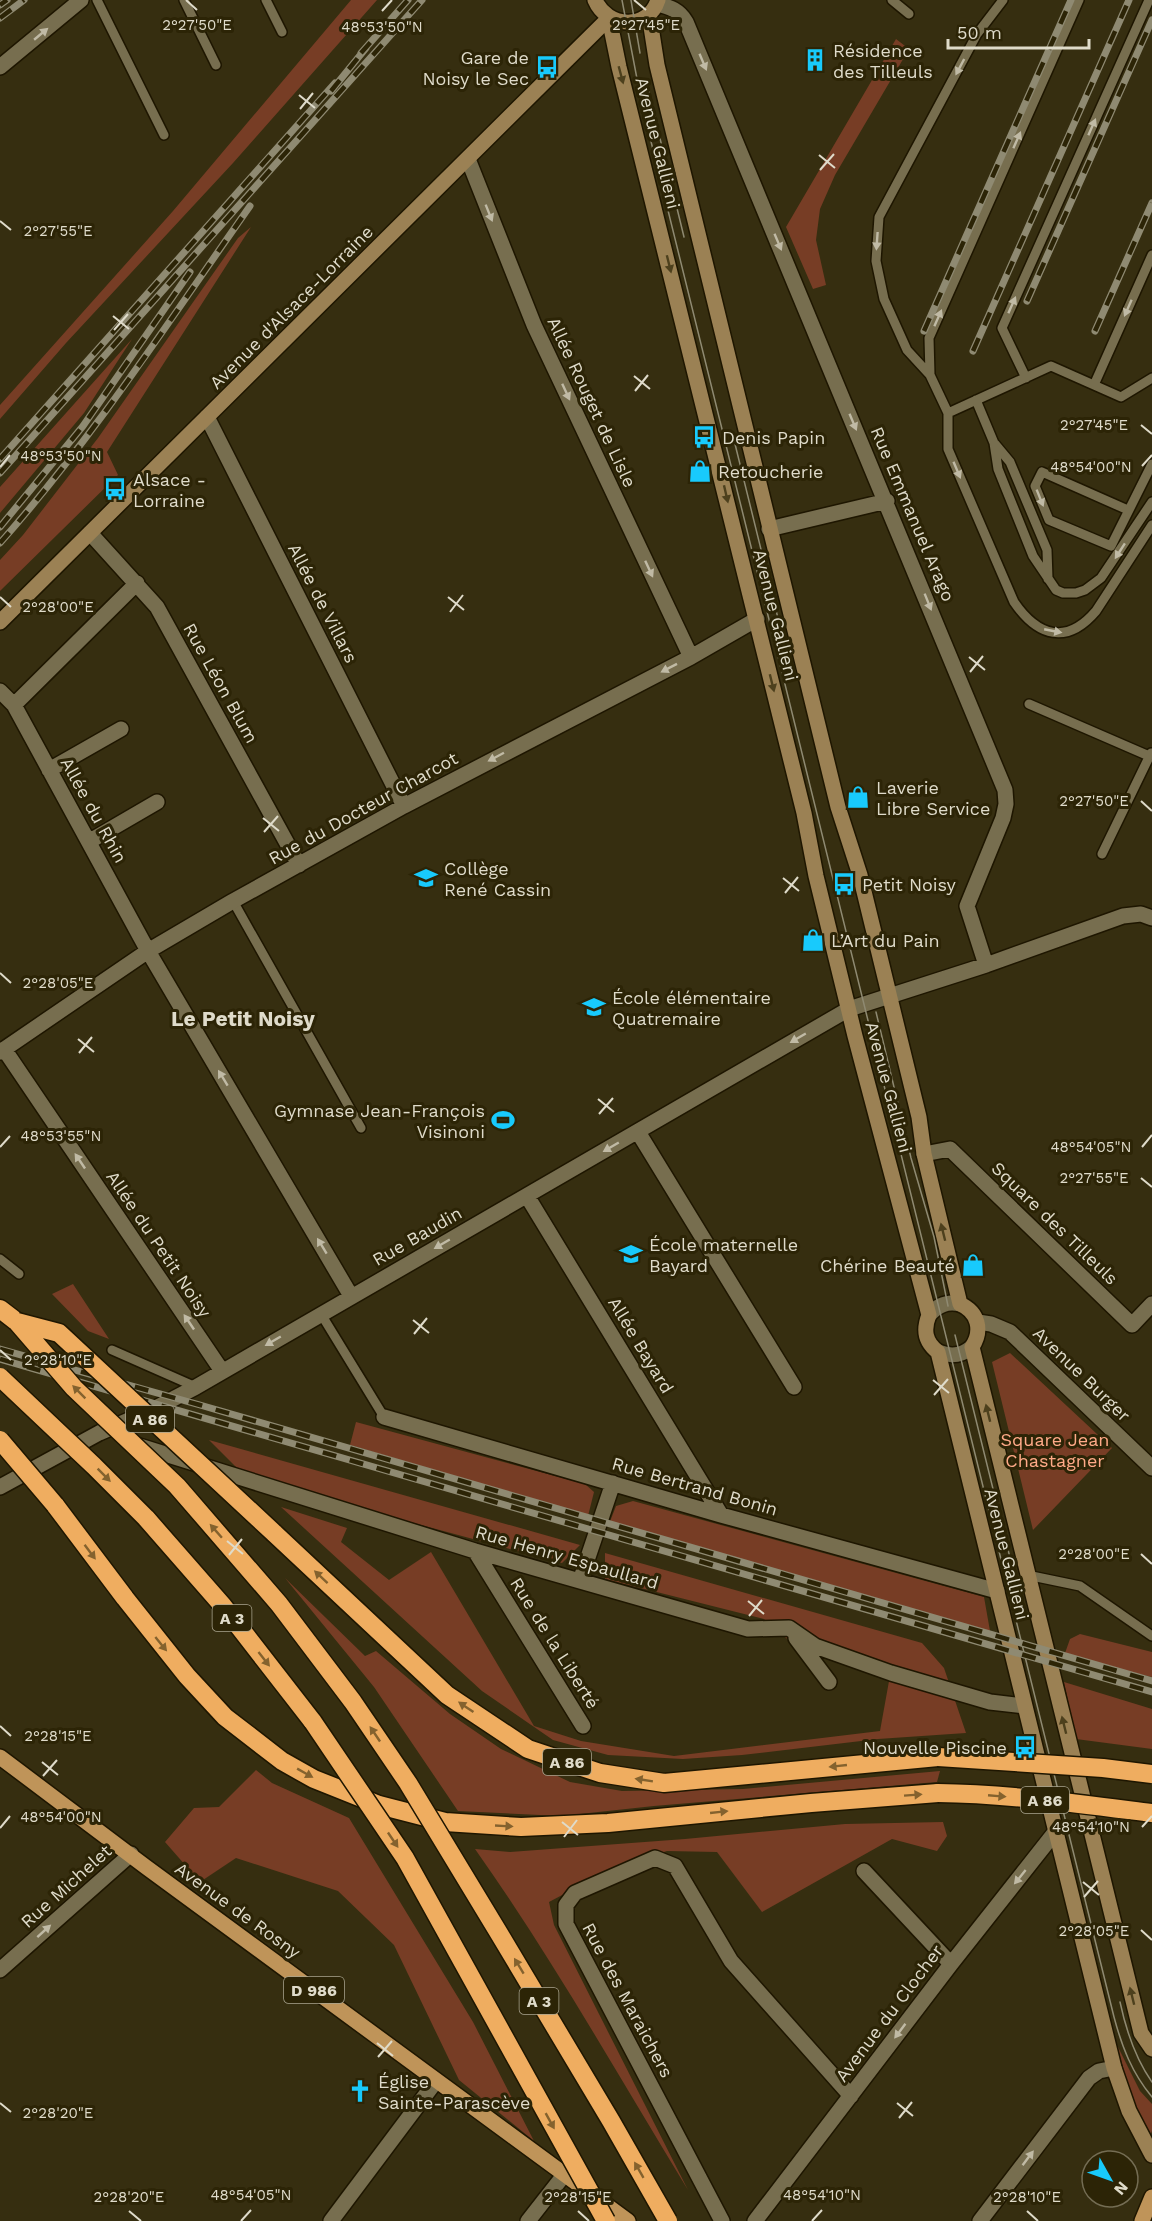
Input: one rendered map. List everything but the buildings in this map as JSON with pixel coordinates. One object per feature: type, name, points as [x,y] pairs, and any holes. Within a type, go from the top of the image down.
[{"type":"highway","name":"A 3","points":[[0,1309],[17,1322],[74,1388],[177,1486],[279,1604],[353,1702],[408,1783],[668,2221]]},
{"type":"highway","name":"A 86","points":[[17,1322],[59,1333],[447,1695],[528,1749],[600,1773],[664,1783],[938,1757],[1103,1768],[1152,1774]]},
{"type":"highway","name":"A 3","points":[[0,1377],[146,1518],[223,1606],[313,1722],[405,1858],[606,2221]]},
{"type":"highway","name":"A 86","points":[[0,1440],[55,1505],[124,1599],[187,1676],[225,1717],[282,1761],[314,1779],[379,1805],[445,1822],[521,1827],[608,1823],[938,1793],[1071,1802],[1152,1813]]},
{"type":"main road","name":"Avenue de Rosny","points":[[0,1757],[628,2221]]},
{"type":"main road","points":[[1142,2221],[1152,2197]]},
{"type":"street","points":[[0,67],[81,0]]},
{"type":"street","points":[[596,0],[599,8],[609,18],[617,21],[634,22],[655,6]]},
{"type":"street","name":"Avenue Gallieni","points":[[655,6],[657,65],[840,815],[860,875],[919,1117],[924,1154],[960,1304]]},
{"type":"street","name":"Rue Emmanuel Arago","points":[[655,6],[674,8],[682,14],[686,21],[1005,790],[1006,804],[1003,818],[967,906],[986,965]]},
{"type":"street","name":"Avenue d'Alsace-Lorraine","points":[[0,622],[609,18]]},
{"type":"street","name":"Avenue Gallieni","points":[[609,18],[619,67],[804,813],[816,876],[880,1138],[891,1170],[929,1314],[926,1322],[926,1335],[930,1345],[938,1352],[1114,2068],[1129,2111],[1152,2155]]},
{"type":"street","name":"Allée Rouget de Lisle","points":[[468,159],[534,325],[691,657]]},
{"type":"street","name":"Allée de Villars","points":[[207,417],[404,806]]},
{"type":"street","points":[[770,529],[887,501]]},
{"type":"street","name":"Rue Léon Blum","points":[[90,533],[157,607],[299,865]]},
{"type":"street","points":[[14,705],[137,583]]},
{"type":"street","name":"Rue du Docteur Charcot","points":[[2,1050],[148,951],[233,901],[404,806],[691,657],[757,619]]},
{"type":"street","name":"Allée du Rhin","points":[[0,691],[14,705],[148,951],[351,1296]]},
{"type":"street","points":[[49,770],[121,729]]},
{"type":"street","points":[[90,841],[157,802]]},
{"type":"street","points":[[889,997],[1123,916],[1141,914],[1152,918]]},
{"type":"street","name":"Rue Baudin","points":[[0,1487],[99,1433],[150,1411],[196,1387],[849,1009],[889,997]]},
{"type":"street","name":"Allée du Petit Noisy","points":[[2,1050],[222,1371]]},
{"type":"street","points":[[638,1132],[794,1387]]},
{"type":"street","name":"Square des Tilleuls","points":[[924,1154],[950,1149],[1132,1325],[1152,1305]]},
{"type":"street","name":"Allée Bayard","points":[[527,1196],[721,1515]]},
{"type":"street","points":[[929,1314],[939,1305],[960,1304],[972,1311],[978,1322]]},
{"type":"street","name":"Avenue Gallieni","points":[[978,1322],[978,1335],[972,1347],[1141,2033],[1152,2049]]},
{"type":"street","name":"Avenue Burger","points":[[978,1322],[991,1324],[1010,1332],[1152,1468]]},
{"type":"street","points":[[938,1352],[951,1356],[960,1355],[972,1347]]},
{"type":"street","name":"Rue Bertrand Bonin","points":[[384,1417],[721,1515],[997,1591]]},
{"type":"street","name":"Rue Henry Espaullard","points":[[99,1433],[475,1551],[748,1629],[789,1629]]},
{"type":"street","points":[[580,1581],[613,1483]]},
{"type":"street","name":"Rue de la Liberté","points":[[475,1551],[583,1726]]},
{"type":"street","points":[[789,1629],[829,1682]]},
{"type":"street","points":[[789,1629],[815,1646],[891,1673],[990,1702],[1024,1706]]},
{"type":"street","name":"Avenue du Clocher","points":[[755,2221],[951,1964],[1056,1831]]},
{"type":"street","name":"Rue Michelet","points":[[0,1970],[130,1854]]},
{"type":"street","name":"Rue des Maraichers","points":[[722,2221],[566,1924],[566,1905],[575,1893],[655,1858],[675,1866],[731,1961],[851,2096]]},
{"type":"street","points":[[864,1871],[951,1964]]},
{"type":"street","points":[[980,2221],[1089,2078],[1099,2071],[1114,2068]]},
{"type":"street","points":[[331,2221],[436,2081]]},
{"type":"street","points":[[528,2221],[564,2175]]},
{"type":"lane","points":[[97,0],[164,135]]},
{"type":"lane","points":[[184,0],[216,65]]},
{"type":"lane","points":[[266,0],[282,32]]},
{"type":"lane","points":[[891,0],[909,14]]},
{"type":"lane","points":[[1003,0],[977,34],[879,217],[876,261],[884,299],[907,350],[930,375],[948,413],[948,449],[1020,612],[1038,627],[1059,634],[1079,628],[1096,611],[1152,525]]},
{"type":"lane","points":[[930,375],[929,338],[1079,0]]},
{"type":"lane","points":[[1026,378],[1002,327],[1149,0]]},
{"type":"lane","points":[[1094,385],[1152,255]]},
{"type":"lane","points":[[948,413],[1051,366],[1121,397],[1152,378]]},
{"type":"lane","points":[[976,400],[994,443],[998,469],[1033,556],[1056,590],[1069,594],[1085,590],[1094,584],[1108,570],[1152,502]]},
{"type":"lane","points":[[994,443],[1010,462],[1047,550],[1048,579]]},
{"type":"lane","points":[[1128,510],[1042,472],[1035,486],[1049,520],[1111,546],[1152,465]]},
{"type":"lane","points":[[1029,704],[1151,753],[1102,854]]},
{"type":"lane","points":[[233,901],[361,1128]]},
{"type":"lane","points":[[0,1259],[19,1274]]},
{"type":"lane","points":[[321,1314],[384,1417]]},
{"type":"lane","points":[[112,1350],[196,1387]]},
{"type":"lane","points":[[1027,1575],[1080,1586],[1152,1636]]},
{"type":"green space","points":[[351,0],[377,0],[233,163],[66,343],[0,419],[0,405],[173,211]]},
{"type":"green space","points":[[896,39],[909,49],[835,175],[820,209],[816,240],[826,285],[813,289],[786,227]]},
{"type":"green space","points":[[251,227],[107,452],[118,475],[0,591],[0,560],[23,535],[98,438],[238,238]]},
{"type":"green space","points":[[132,339],[84,413],[0,513],[0,487]]},
{"type":"green space","points":[[73,1284],[109,1339],[88,1331],[52,1294]]},
{"type":"green space","name":"Square Jean Chastagner","points":[[1010,1353],[1112,1448],[1033,1530],[992,1362]]},
{"type":"green space","points":[[356,1422],[585,1484],[594,1492],[588,1516],[350,1445]]},
{"type":"green space","points":[[209,1440],[580,1545],[562,1563],[247,1478]]},
{"type":"green space","points":[[633,1501],[984,1597],[990,1631],[609,1524],[616,1506]]},
{"type":"green space","points":[[281,1507],[347,1528],[341,1542],[389,1580],[431,1552],[534,1726],[581,1741],[674,1756],[880,1731],[891,1670],[792,1643],[764,1619],[605,1579],[605,1553],[922,1643],[944,1668],[966,1733],[878,1739],[742,1755],[683,1759],[608,1755],[553,1740],[482,1691]]},
{"type":"green space","points":[[285,1578],[365,1656],[376,1651],[450,1714],[501,1749],[570,1782],[622,1791],[743,1789],[940,1771],[937,1782],[561,1816],[458,1811],[374,1687]]},
{"type":"green space","points":[[1080,1634],[1152,1652],[1152,1677],[1064,1656],[1070,1639]]},
{"type":"green space","points":[[1064,1682],[1152,1709],[1152,1749],[1076,1739]]},
{"type":"green space","points":[[256,1770],[272,1783],[349,1818],[473,2022],[534,2141],[459,2080],[394,1945],[338,1891],[236,1858],[200,1882],[165,1842],[194,1808],[219,1807]]},
{"type":"green space","points":[[943,1822],[947,1836],[937,1851],[892,1839],[762,1912],[717,1852],[667,1851],[615,1867],[549,1902],[554,1925],[688,2190],[558,1974],[475,1849],[510,1852],[845,1824]]},
{"type":"green space","points":[[1117,2045],[1140,2091],[1152,2104],[1150,2136],[1133,2104]]},
{"type":"tram line","points":[[622,0],[642,105],[1114,2017],[1128,2059],[1152,2097]]},
{"type":"tram line","points":[[631,0],[640,53]]},
{"type":"tram line","points":[[647,85],[684,237]]},
{"type":"tram line","points":[[735,444],[791,671]]},
{"type":"tram line","points":[[876,1012],[911,1158],[934,1237],[948,1306]]},
{"type":"tram line","points":[[955,1335],[1016,1582]]},
{"type":"tram line","points":[[1120,2002],[1132,2044],[1152,2082]]},
{"type":"railway","points":[[0,5],[7,0]]},
{"type":"railway","points":[[0,18],[24,0]]},
{"type":"railway","points":[[361,53],[408,0]]},
{"type":"railway","points":[[0,473],[422,0]]},
{"type":"railway","points":[[924,331],[1071,0]]},
{"type":"railway","points":[[973,351],[1129,0]]},
{"type":"railway","points":[[1027,301],[1152,20]]},
{"type":"railway","points":[[331,91],[366,48]]},
{"type":"railway","points":[[0,459],[335,83]]},
{"type":"railway","points":[[1095,331],[1152,203]]},
{"type":"railway","points":[[0,543],[99,421],[250,206]]},
{"type":"railway","points":[[0,527],[83,426],[190,272]]},
{"type":"railway","points":[[0,1349],[1152,1681]]},
{"type":"railway","points":[[0,1359],[1152,1692]]},
{"type":"place","name":"Résidence des Tilleuls","points":[[815,60]]},
{"type":"place","name":"Gare de Noisy le Sec","points":[[547,67]]},
{"type":"place","name":"Denis Papin","points":[[704,437]]},
{"type":"place","name":"Retoucherie","points":[[700,471]]},
{"type":"place","name":"Alsace - Lorraine","points":[[115,489]]},
{"type":"place","name":"Laverie Libre Service","points":[[858,797]]},
{"type":"place","name":"Collège René Cassin","points":[[426,878]]},
{"type":"place","name":"Petit Noisy","points":[[844,884]]},
{"type":"place","name":"L’Art du Pain","points":[[813,940]]},
{"type":"place","name":"École élémentaire Quatremaire","points":[[594,1007]]},
{"type":"place","name":"Gymnase Jean-François Visinoni","points":[[503,1120]]},
{"type":"place","name":"École maternelle Bayard","points":[[631,1254]]},
{"type":"place","name":"Chérine Beauté","points":[[973,1265]]},
{"type":"place","name":"Nouvelle Piscine","points":[[1025,1747]]},
{"type":"place","name":"Église Sainte-Parascève","points":[[360,2091]]},
{"type":"district","name":"Le Petit Noisy","points":[[243,1018]]}]
